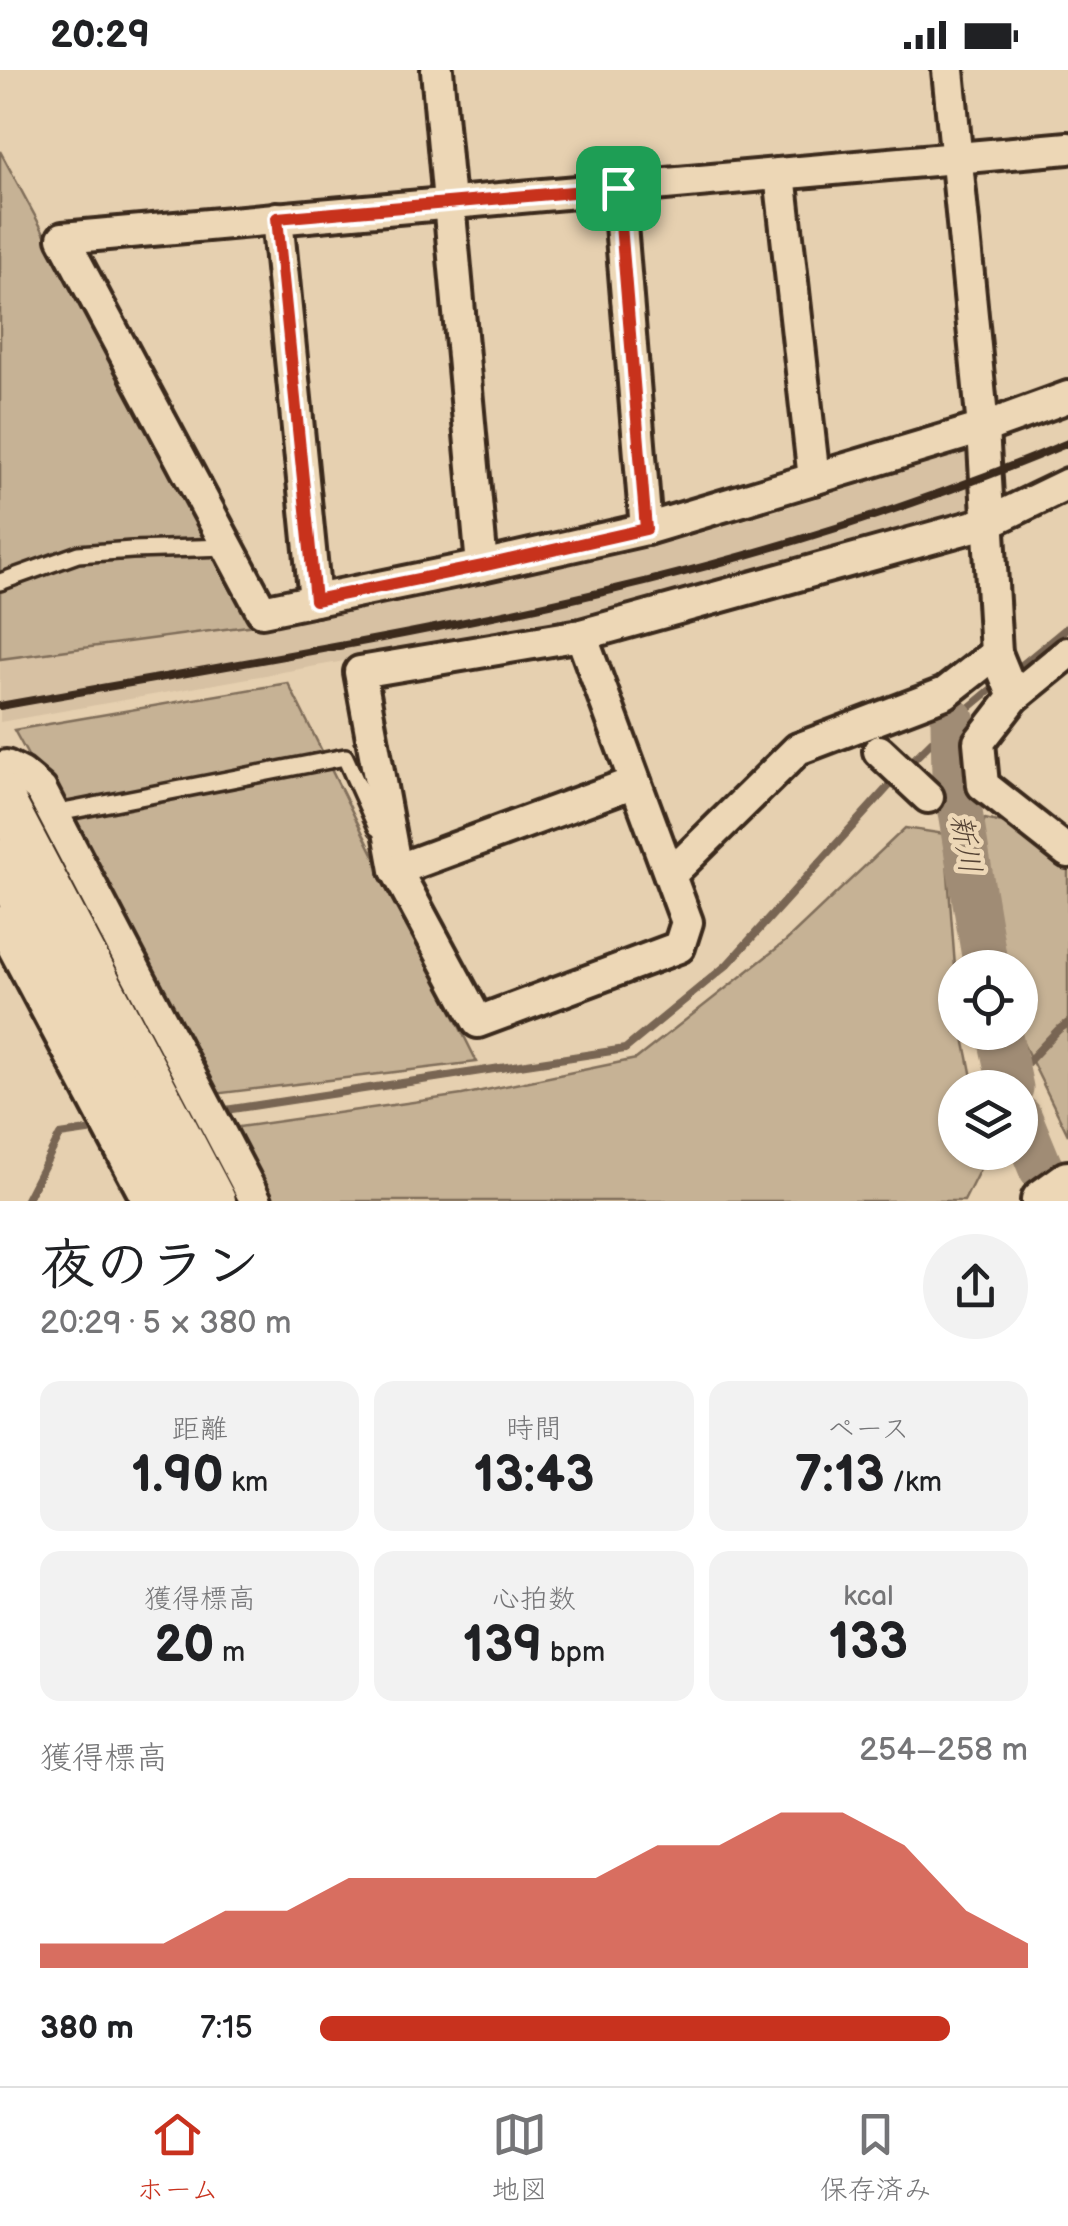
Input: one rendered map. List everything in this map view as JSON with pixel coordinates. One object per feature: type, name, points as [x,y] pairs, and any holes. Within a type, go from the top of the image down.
[{"type":"street","points":[[436,70],[482,566]]},
{"type":"street","points":[[948,70],[1005,676],[979,742],[983,785],[1068,852]]},
{"type":"street","points":[[1068,148],[63,238],[262,610],[646,529],[983,428],[1068,397]]},
{"type":"street","points":[[780,174],[814,478]]},
{"type":"street","points":[[618,188],[646,529]]},
{"type":"street","points":[[277,218],[315,600]]},
{"type":"street","points":[[580,635],[687,922],[679,947],[478,1022],[396,870],[360,672],[580,635],[989,522],[1068,484]]},
{"type":"street","points":[[670,875],[798,749],[1068,653]]},
{"type":"street","points":[[880,751],[928,797]]},
{"type":"street","points":[[0,769],[6,766],[22,774],[40,790],[202,1097],[166,1140],[148,1201]]},
{"type":"street","points":[[396,870],[635,782]]},
{"type":"street","points":[[0,794],[166,1140],[176,1201]]},
{"type":"street","points":[[0,862],[166,1140],[214,1201]]},
{"type":"street","points":[[0,922],[102,1113],[166,1140],[256,1201]]},
{"type":"street","points":[[1043,1201],[1068,1183]]},
{"type":"lane","points":[[0,582],[78,554],[228,548]]},
{"type":"lane","points":[[53,814],[345,756],[396,870]]},
{"type":"shaded area","points":[[0,151],[255,625],[0,659]]},
{"type":"shaded area","points":[[966,448],[970,515],[576,620],[0,722],[0,659],[255,625],[449,590],[688,537],[858,486]]},
{"type":"shaded area","points":[[288,683],[477,1062],[214,1094],[14,730]]},
{"type":"shaded area","points":[[985,819],[1010,825],[1068,870],[1068,1135],[1026,1050],[1038,1050],[1038,950],[996,950],[978,835]]},
{"type":"shaded area","points":[[905,828],[945,834],[954,950],[938,950],[938,1050],[966,1050],[971,1070],[938,1070],[938,1170],[980,1170],[964,1201],[274,1201],[232,1128],[462,1095],[636,1059],[786,941]]},
{"type":"waterway","points":[[1011,674],[1068,627]]},
{"type":"waterway","name":"新川","points":[[906,767],[1000,682]]},
{"type":"waterway","name":"新川","points":[[953,721],[954,776],[983,950]]},
{"type":"waterway","points":[[219,1111],[625,1049],[727,965],[897,777]]},
{"type":"waterway","points":[[1020,1070],[1068,1023]]},
{"type":"waterway","name":"新川","points":[[1003,1050],[1007,1070]]},
{"type":"waterway","points":[[26,1201],[60,1135],[101,1129]]},
{"type":"waterway","name":"新川","points":[[1038,1162],[1068,1201]]},
{"type":"railway","points":[[0,706],[404,634],[645,582],[859,521],[1068,443]]},
{"type":"route","points":[[618,188],[646,529],[315,600],[277,218],[618,188]]}]
